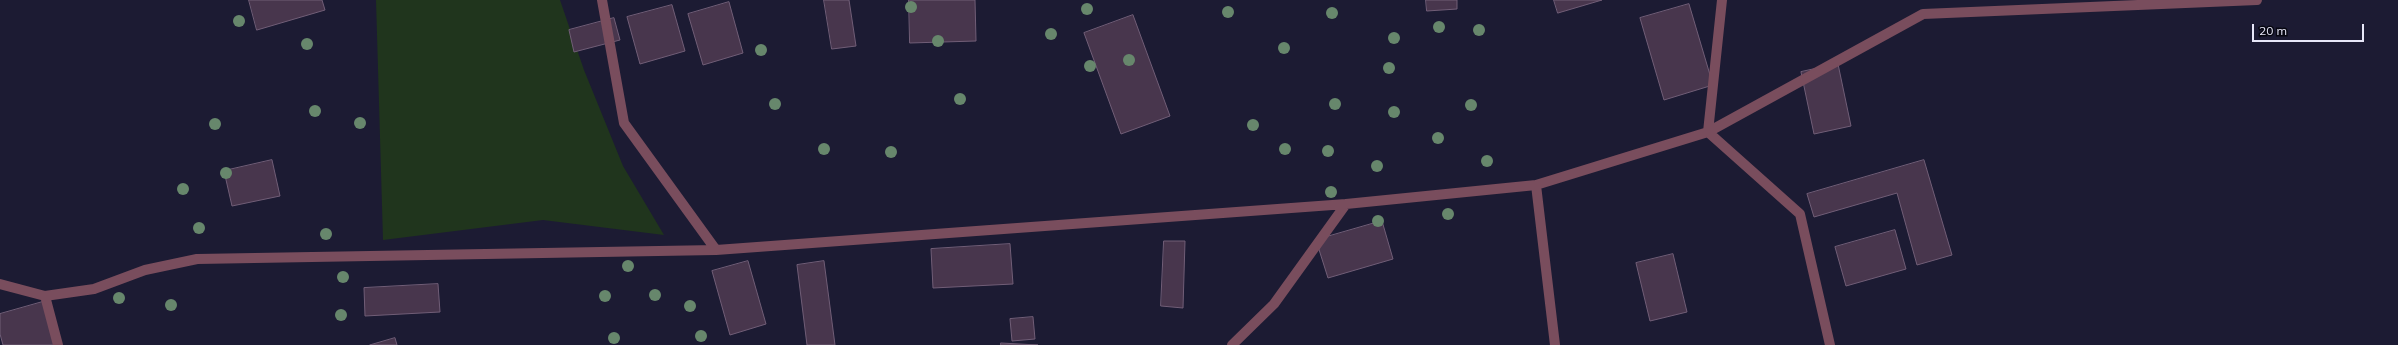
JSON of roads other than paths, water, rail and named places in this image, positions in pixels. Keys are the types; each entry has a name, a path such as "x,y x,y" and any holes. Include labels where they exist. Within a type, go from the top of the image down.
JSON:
{"street":[{"path":"602,0 624,123 716,250"},
{"path":"1708,132 1722,0"},
{"path":"0,284 45,296 94,290 145,270 197,259 716,250 1346,204 1536,185 1708,132 1923,14 2257,0"},
{"path":"1708,132 1800,214 1830,345"},
{"path":"1536,185 1555,345"},
{"path":"1232,345 1274,304 1346,204"},
{"path":"45,296 58,345"}]}
